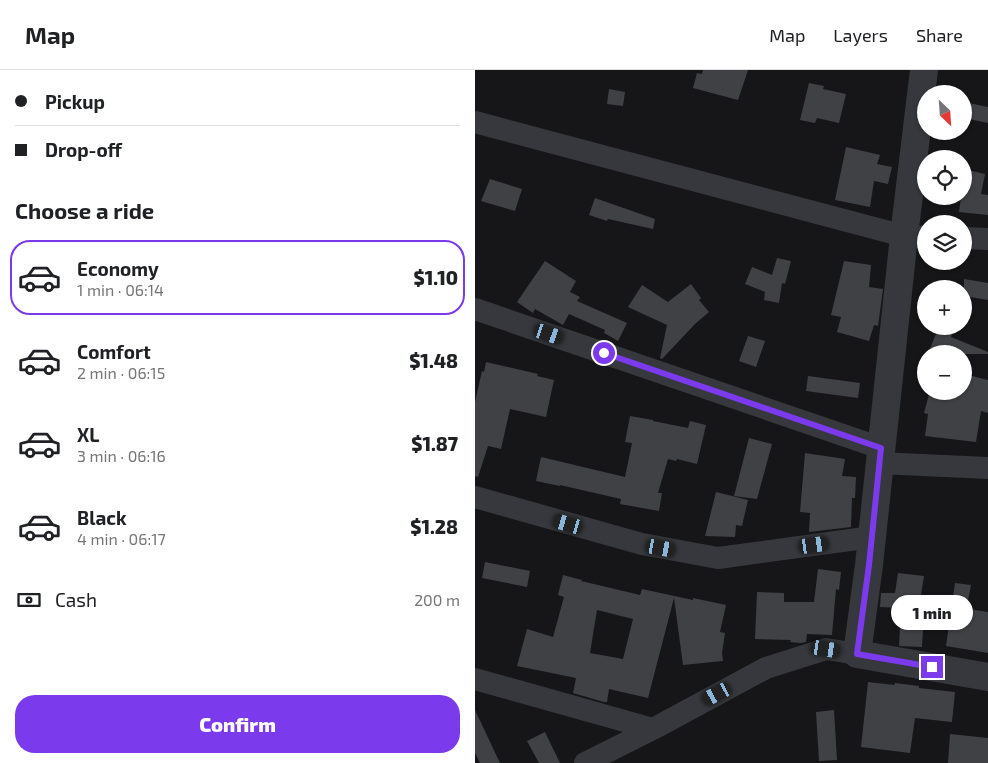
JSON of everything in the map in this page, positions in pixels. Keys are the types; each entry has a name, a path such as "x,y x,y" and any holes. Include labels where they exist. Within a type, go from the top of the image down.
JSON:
{"street":[{"path":"857,654 880,456 915,237 924,70"},
{"path":"475,122 915,237"},
{"path":"972,238 988,239"},
{"path":"475,309 880,456 988,468"},
{"path":"475,497 642,544 718,558 872,537"},
{"path":"585,763 766,668 826,649 988,677"},
{"path":"475,679 653,729"}],"building":[{"path":"703,70 748,70 738,100 693,88 697,73 702,74"},
{"path":"809,83 824,86 823,89 846,94 839,123 817,118 815,123 800,120"},
{"path":"609,89 625,92 623,106 607,104"},
{"path":"973,104 988,107 988,123 973,120"},
{"path":"846,147 880,155 877,164 892,167 888,184 874,181 870,207 835,200"},
{"path":"972,171 985,174 981,194 988,195 988,215 959,212 960,205 972,205"},
{"path":"490,179 522,189 515,211 481,201"},
{"path":"595,198 655,219 653,229 608,219 607,221 589,215"},
{"path":"777,258 791,261 785,284 782,283 779,303 764,300 765,292 745,284 752,267 772,275"},
{"path":"545,261 576,281 570,292 580,297 577,301 627,323 618,341 604,333 605,330 569,314 563,325 535,309 533,313 517,302"},
{"path":"844,261 871,265 869,287 883,289 878,326 874,325 869,341 837,332 841,317 831,315"},
{"path":"972,280 988,283 988,300 972,297"},
{"path":"691,284 701,298 699,300 709,312 662,359 660,358 667,325 628,307 642,285 668,302"},
{"path":"935,335 952,335 951,337 971,345 932,345"},
{"path":"748,336 765,341 756,367 739,361"},
{"path":"972,346 988,352 988,354 972,354"},
{"path":"486,362 538,374 537,376 554,380 546,417 510,409 501,449 488,446 478,477 475,476 475,402"},
{"path":"808,376 860,383 858,398 806,391"},
{"path":"972,376 988,380 988,413 981,411 976,442 925,436 928,414 924,413 928,400 972,400"},
{"path":"630,416 688,428 690,421 706,425 697,464 677,459 676,461 668,459 658,493 662,493 659,511 620,504 621,499 536,481 541,457 625,477 632,443 625,442"},
{"path":"749,438 772,444 757,499 734,496"},
{"path":"805,453 845,459 842,476 856,477 855,498 852,498 851,527 809,532 810,513 800,512"},
{"path":"716,492 748,500 742,526 736,525 735,537 705,536"},
{"path":"485,562 530,571 527,587 482,578"},
{"path":"818,569 841,572 839,590 836,589 832,635 807,634 806,642 801,643 790,642 791,640 755,639 757,592 784,593 784,602 814,602"},
{"path":"898,573 924,576 921,595 925,595 922,647 899,646 901,608 880,607 881,593 895,593"},
{"path":"563,575 640,595 642,589 726,605 720,632 725,633 722,653 723,661 683,665 674,598 648,698 609,689 607,702 604,702 573,693 576,678 517,666 527,629 553,637 564,597 558,595","holes":["597,610 633,619 623,659 590,653"]},
{"path":"955,583 971,585 968,601 970,602 969,609 988,612 988,653 946,646"},
{"path":"868,682 894,685 895,683 955,692 952,722 915,718 910,753 861,747"},
{"path":"475,710 500,763 480,763 475,753"},
{"path":"834,710 837,760 819,761 816,712"},
{"path":"545,732 560,763 539,763 527,741"},
{"path":"950,734 988,738 988,763 948,763"}],"route":[{"path":"604,353 881,448 869,565 857,654 932,667"}]}
